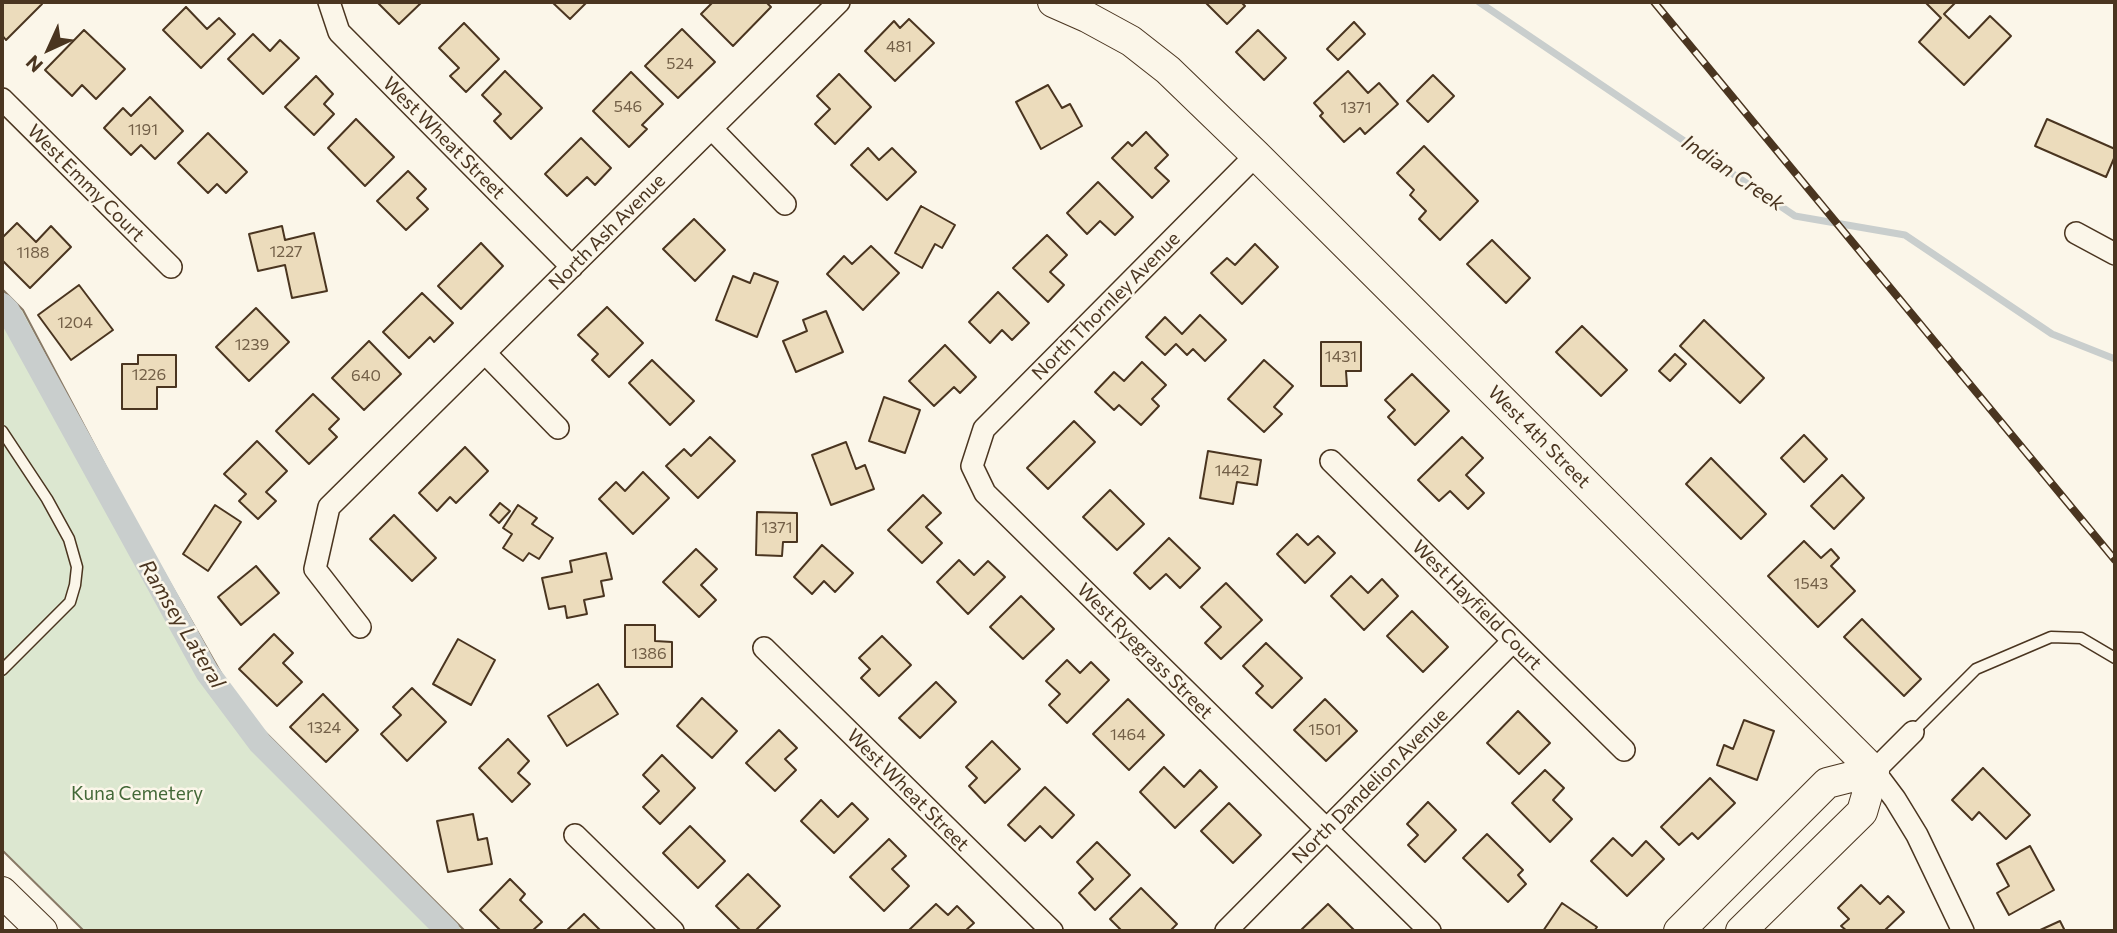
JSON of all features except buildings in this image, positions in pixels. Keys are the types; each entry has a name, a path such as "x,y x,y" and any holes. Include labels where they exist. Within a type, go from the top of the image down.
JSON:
{"main road":[{"name":"West 4th Street","path":"1053,2 1131,41 1168,70 1874,771"},
{"path":"1679,931 1827,783 1874,771"},
{"path":"1741,931 1861,812 1874,771"},
{"path":"2,892 42,931"}],"street":[{"name":"West Wheat Street","path":"330,2 339,32 572,267"},
{"name":"North Ash Avenue","path":"360,627 315,569 329,507 839,2"},
{"name":"West Emmy Court","path":"2,99 171,267"},
{"path":"712,129 785,204"},
{"name":"North Thornley Avenue","path":"972,466 984,429 1256,155"},
{"path":"2076,233 2115,254"},
{"path":"485,353 558,428"},
{"name":"West Hayfield Court","path":"1331,461 1624,750"},
{"name":"West Ryegrass Street","path":"972,466 985,493 1430,931"},
{"name":"North Dandelion Avenue","path":"1226,931 1513,640"},
{"name":"West Wheat Street","path":"764,649 1052,931"},
{"path":"1874,771 1913,732"},
{"name":"West 4th Street","path":"1874,771 1917,835 1963,931"},
{"path":"575,835 673,931"}],"lane":[{"path":"2,431 47,499 69,539 77,567 70,602 2,670"},
{"path":"1913,732 1976,669 2051,637 2081,638 2115,658"}],"green space":[{"name":"Kuna Cemetery","path":"2,289 23,310 133,518 241,708 465,931 84,931 2,850"}],"waterway":[{"name":"Indian Creek","path":"1479,2 1795,216 1905,235 2052,334 2115,359"},
{"name":"Ramsey Lateral","path":"2,305 8,311 207,672 260,743 448,931"}],"railway":[{"path":"1654,2 2115,560"}]}
